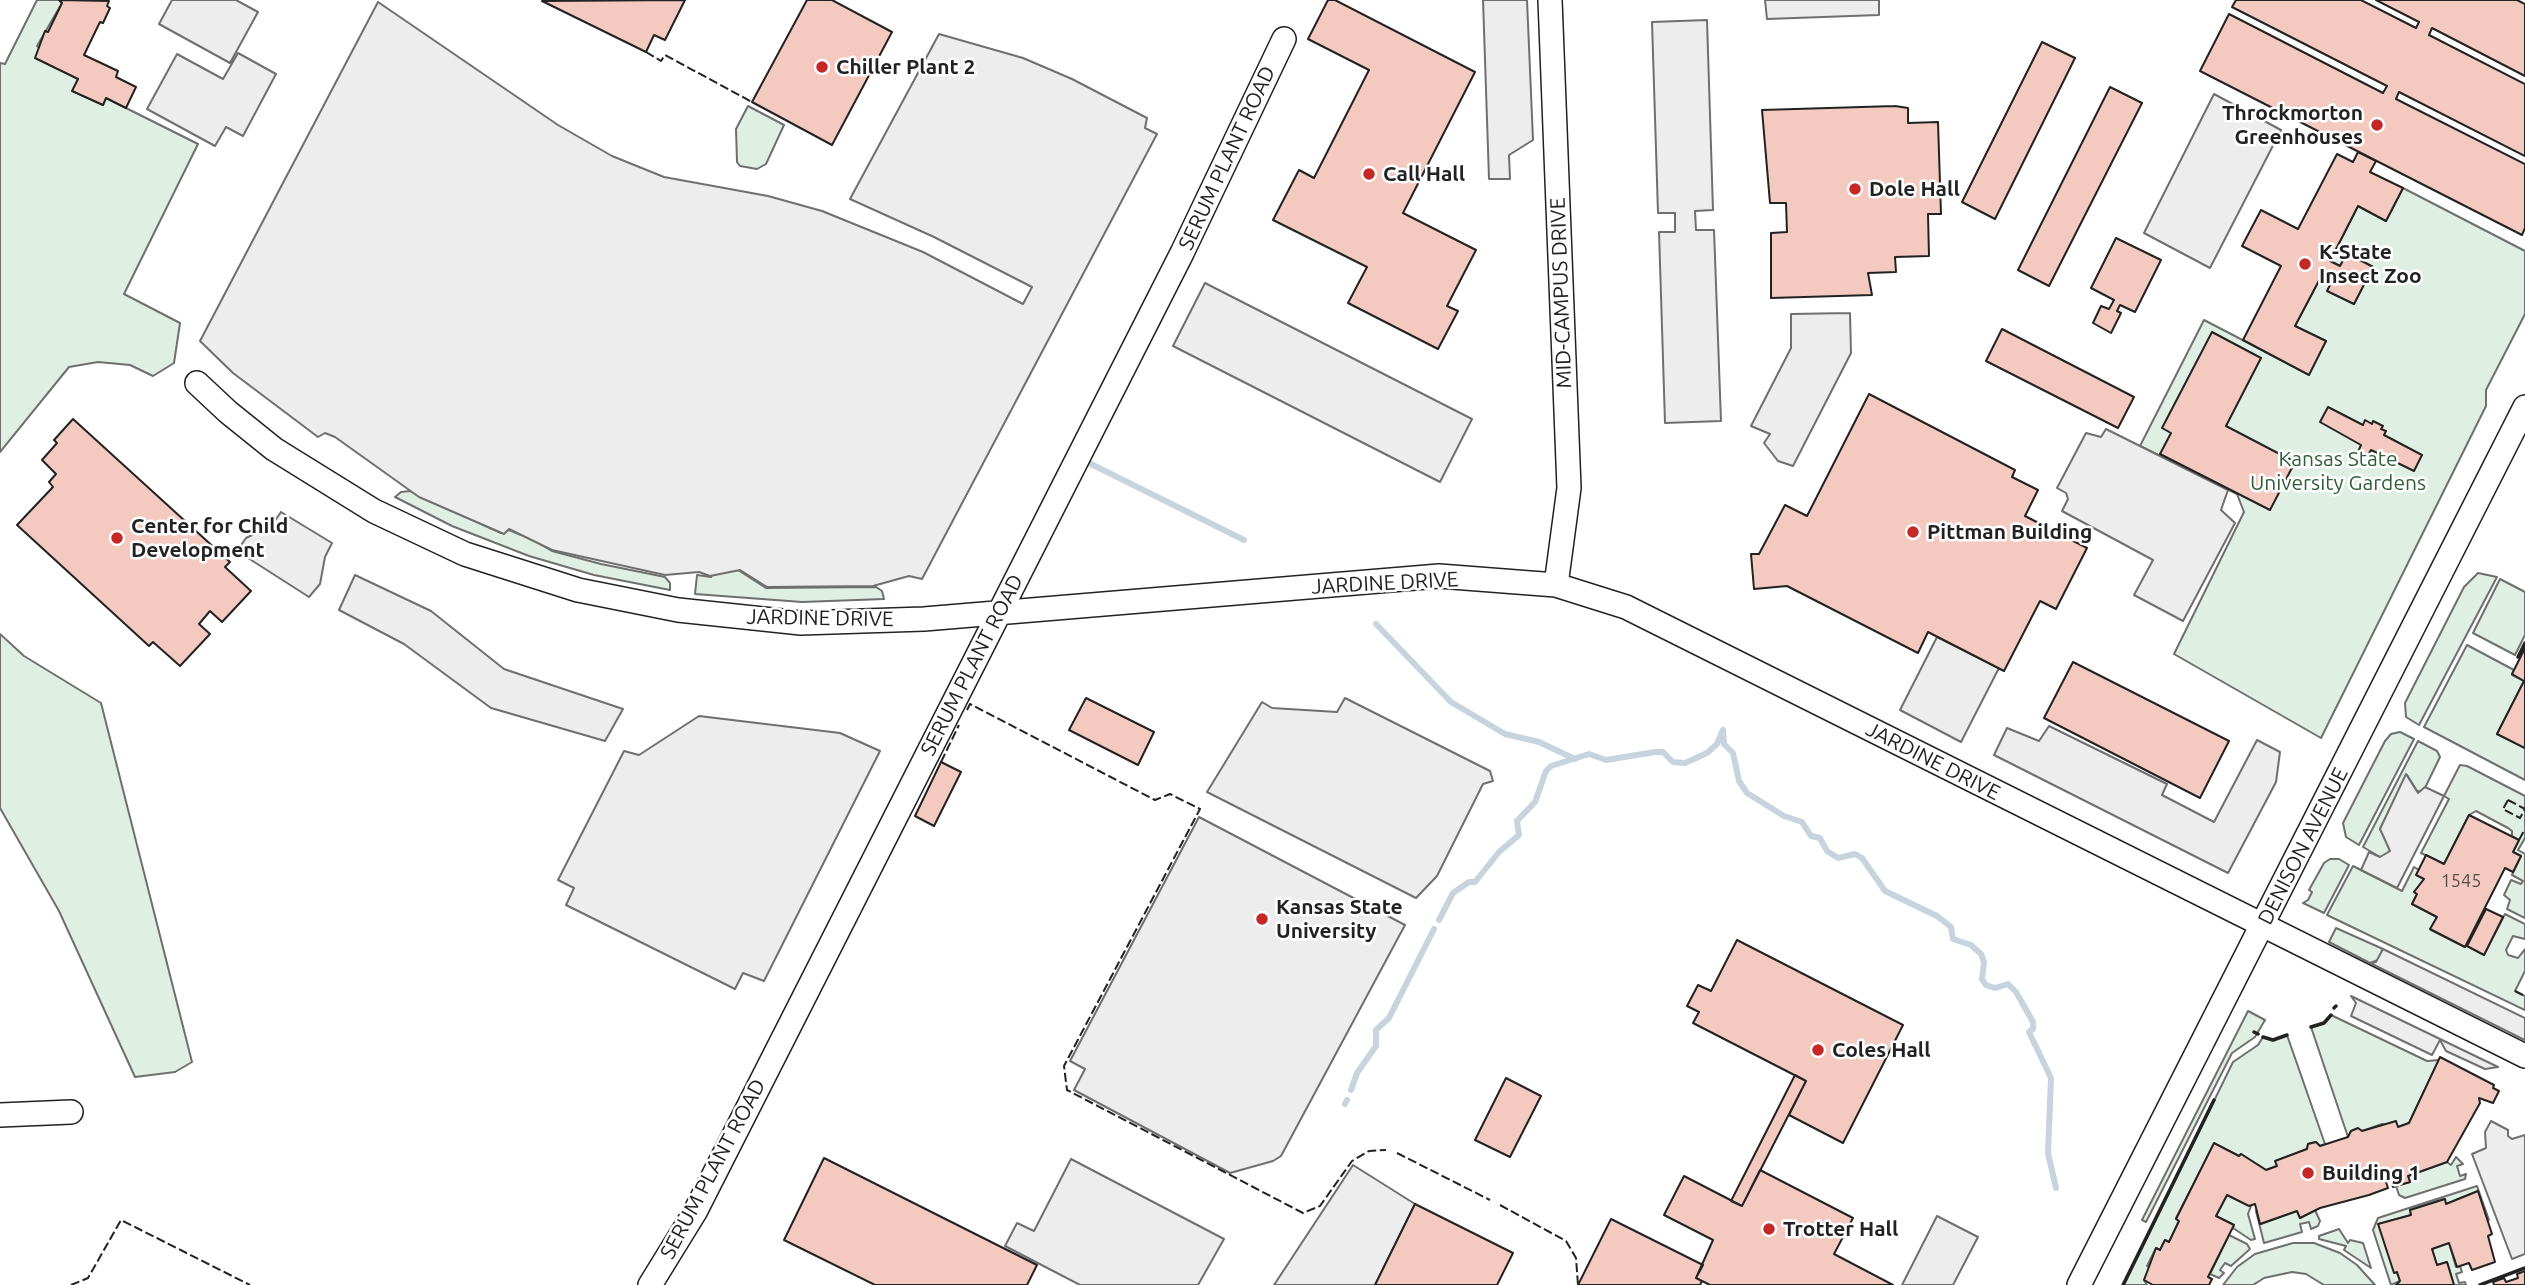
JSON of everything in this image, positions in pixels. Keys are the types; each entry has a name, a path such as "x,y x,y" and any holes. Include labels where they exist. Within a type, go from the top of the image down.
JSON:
{"street":[{"name":"MID-CAMPUS DRIVE","path":"1550,0 1569,488 1556,585"},
{"name":"SERUM PLANT ROAD","path":"650,1285 695,1212 1182,253 1284,39"},
{"name":"JARDINE DRIVE","path":"197,383 274,449 374,511 465,554 578,590 678,610 801,622 997,613 1439,576 1556,585 1626,607 2261,927 2525,1056"},
{"name":"DENISON AVENUE","path":"2079,1285 2522,422"},
{"path":"0,1115 71,1112"}],"green space":[{"path":"37,0 59,0 62,3 37,46 78,79 73,91 103,105 106,98 198,144 124,294 180,323 174,363 153,376 130,365 98,362 69,367 0,452 0,63 5,64"},
{"path":"748,106 784,125 766,164 757,169 740,166 737,162 736,129"},
{"name":"Kansas State University Gardens","path":"2403,188 2525,251 2525,314 2486,390 2486,406 2321,738 2174,654 2244,512 2237,494 2140,446 2204,320 2308,374 2326,341 2295,326 2324,271 2334,277 2328,291 2354,304 2373,267 2347,253 2340,266 2330,261 2358,206 2386,221"},
{"path":"700,196 540,544 552,551 601,564 665,577 670,583 670,590 594,575 529,556 452,526 395,497 401,492 410,491 501,533 509,530 521,535"},
{"path":"866,285 738,570 766,588 876,587 882,591 884,599 802,602 695,594 697,575 711,577"},
{"path":"2478,573 2497,577 2419,725 2406,717 2405,703 2464,587"},
{"path":"2500,579 2525,592 2525,635 2515,655 2473,633"},
{"path":"0,634 24,656 101,703 192,1062 175,1072 135,1077 59,911 0,808"},
{"path":"2467,645 2514,670 2512,675 2524,681 2497,734 2525,748 2525,780 2424,727"},
{"path":"2400,732 2414,739 2359,845 2346,837 2343,823 2385,741 2391,734"},
{"path":"2418,741 2437,751 2440,757 2423,792 2417,791 2407,775 2380,829 2391,848 2388,855 2380,857 2363,847"},
{"path":"2460,765 2467,766 2525,796 2525,838 2518,850 2525,854 2525,918 2507,909 2510,900 2504,895 2511,880 2521,884 2523,881 2512,875 2521,856 2513,852 2519,840 2512,836 2512,831 2508,828 2476,811 2469,815 2444,864 2421,853 2449,799 2444,796"},
{"path":"2330,859 2339,859 2349,865 2324,913 2303,903 2308,900 2312,892 2309,890 2324,863"},
{"path":"2353,866 2402,891 2414,867 2419,870 2424,879 2414,892 2417,894 2412,904 2437,917 2431,930 2465,947 2476,926 2468,946 2484,955 2505,914 2525,924 2525,939 2513,936 2506,950 2508,955 2518,958 2525,949 2525,971 2515,991 2525,996 2525,1010 2327,915"},
{"path":"2336,928 2383,949 2378,960 2370,963 2329,942"},
{"path":"2248,1011 2265,1020 2255,1037 2232,1053 2146,1222 2142,1220"},
{"path":"2331,1015 2427,1061 2439,1060 2409,1123 2398,1127 2382,1124 2362,1131 2358,1129 2351,1131 2348,1137 2311,1027 2324,1023"},
{"path":"2287,1035 2325,1144 2308,1144 2307,1149 2276,1161 2277,1166 2266,1170 2241,1154 2239,1156 2214,1144 2176,1218 2179,1221 2169,1242 2165,1240 2160,1250 2156,1248 2147,1266 2150,1267 2144,1280 2147,1285 2124,1285 2233,1062 2258,1045 2263,1037 2273,1040"},
{"path":"2456,1157 2463,1164 2457,1166 2460,1176 2466,1174 2465,1179 2405,1198 2399,1195 2396,1186 2410,1182 2408,1176 2447,1162 2451,1165"},
{"path":"2477,1186 2489,1220 2478,1191 2446,1204 2444,1199 2410,1210 2411,1215 2379,1224 2400,1281 2391,1285 2373,1230 2378,1218"},
{"path":"2227,1195 2251,1206 2248,1214 2255,1239 2251,1240 2233,1228 2234,1225 2216,1216"},
{"path":"2315,1210 2320,1221 2318,1226 2311,1229 2309,1222 2300,1224 2302,1232 2264,1243 2256,1211 2261,1224 2297,1211 2300,1218"},
{"path":"2339,1229 2348,1243 2350,1240 2363,1243 2371,1268 2344,1250 2346,1246 2319,1239 2319,1236"},
{"path":"2229,1235 2247,1244 2250,1249 2231,1266 2225,1263 2220,1270 2224,1273 2219,1278 2210,1274"},
{"path":"2293,1243 2314,1243 2340,1253 2357,1265 2375,1285 2324,1285 2306,1274 2292,1272 2264,1278 2253,1285 2223,1285 2237,1267 2255,1254"},
{"path":"2449,1243 2456,1267 2460,1266 2462,1272 2456,1274 2459,1283 2465,1282 2466,1285 2454,1285 2447,1262 2437,1265 2432,1249"}],"shaded area":[{"path":"172,0 236,0 258,12 230,63 159,24"},
{"path":"1483,0 1527,0 1533,140 1509,155 1510,179 1489,179"},
{"path":"1765,0 1879,0 1879,15 1767,19"},
{"path":"378,2 558,125 612,156 664,177 768,196 822,211 923,252 1023,304 1032,287 934,237 850,199 939,34 1023,58 1072,79 1147,118 1145,128 1157,134 922,579 909,576 873,586 767,587 740,570 710,576 699,572 665,575 552,550 509,529 504,534 419,497 335,437 325,433 318,437 233,373 200,341"},
{"path":"1707,20 1713,210 1695,211 1696,230 1714,230 1721,421 1665,423 1659,232 1675,232 1675,213 1658,213 1652,22"},
{"path":"238,53 276,74 243,136 226,127 215,146 147,109 177,54 223,79"},
{"path":"2214,94 2281,130 2210,268 2144,233"},
{"path":"1205,283 1472,419 1440,482 1173,346"},
{"path":"1850,313 1851,353 1793,466 1778,461 1764,443 1770,434 1751,426 1791,348 1791,314"},
{"path":"2106,429 2228,490 2221,510 2235,523 2183,621 2134,595 2153,560 2062,511 2068,499 2066,493 2057,488 2086,433 2101,437"},
{"path":"281,512 332,543 325,557 320,584 309,597 237,551 246,538 272,525"},
{"path":"355,575 431,611 504,669 623,709 605,741 491,708 404,644 339,610"},
{"path":"1937,637 1999,668 1961,742 1900,710"},
{"path":"1345,698 1490,771 1493,781 1483,784 1437,876 1416,898 1207,792 1262,702 1272,708 1337,712"},
{"path":"699,716 840,733 880,751 764,981 743,973 735,989 566,905 574,888 558,880 624,751 639,755"},
{"path":"2049,726 2167,784 2162,795 2214,822 2257,740 2280,752 2276,782 2228,873 1994,755 2007,728 2039,741"},
{"path":"2406,774 2418,793 2425,787 2444,796 2397,888 2361,870 2369,852 2380,857 2390,851 2380,829"},
{"path":"1199,817 1405,925 1281,1156 1273,1161 1230,1173 1074,1090 1085,1069 1070,1061"},
{"path":"2383,949 2525,1018 2525,1040 2370,963 2376,962"},
{"path":"2351,996 2498,1067 2485,1069 2446,1051 2440,1040 2432,1055 2351,1016 2356,1003"},
{"path":"2491,1121 2508,1130 2508,1136 2512,1139 2525,1135 2525,1254 2512,1259 2472,1154 2486,1148 2485,1132"},
{"path":"1071,1159 1224,1239 1198,1285 1080,1285 1005,1246 1017,1223 1034,1231"},
{"path":"1353,1165 1415,1204 1375,1285 1274,1285"},
{"path":"1937,1216 1978,1237 1953,1285 1902,1285"}],"building":[{"path":"59,0 109,1 107,6 110,8 84,55 118,71 116,77 136,87 126,108 106,98 103,105 72,91 78,79 35,58 45,31 48,32 62,3"},
{"path":"685,0 665,40 654,35 646,52 542,1"},
{"name":"Chiller Plant 2","path":"807,0 832,0 892,32 832,145 752,102"},
{"name":"Call Hall","path":"1328,0 1335,0 1475,72 1403,213 1476,250 1447,306 1458,311 1438,349 1348,303 1367,267 1273,220 1299,170 1314,178 1369,70 1308,39"},
{"name":"Throckmorton Greenhouses","path":"2236,0 2361,0 2416,28 2419,22 2376,0 2517,0 2525,4 2525,76 2432,28 2429,35 2525,84 2525,156 2399,92 2396,99 2525,164 2525,228 2522,235 2200,71 2229,14 2383,93 2387,86 2232,7"},
{"path":"2042,42 2075,58 1995,219 1962,202"},
{"path":"2110,87 2142,103 2049,286 2018,270"},
{"name":"Dole Hall","path":"1895,106 1908,108 1908,123 1938,122 1941,214 1928,214 1929,256 1895,257 1896,272 1868,273 1872,295 1771,298 1771,233 1787,232 1786,203 1770,203 1762,110"},
{"name":"K-State Insect Zoo","path":"2358,152 2376,161 2370,172 2403,188 2386,221 2358,206 2330,261 2340,266 2347,253 2373,267 2354,304 2327,291 2334,277 2324,271 2295,326 2326,341 2309,375 2243,340 2281,266 2242,246 2261,210 2298,229 2337,154 2353,162"},
{"path":"2116,238 2161,260 2135,312 2120,305 2117,311 2121,313 2111,333 2093,323 2101,306 2109,309 2114,300 2091,288"},
{"path":"2002,329 2134,397 2118,428 1986,361"},
{"path":"2212,332 2261,358 2226,426 2295,462 2270,510 2160,454 2171,433 2162,428"},
{"name":"Pittman Building","path":"1869,394 2015,470 2012,477 2038,490 2025,516 2087,548 2056,609 2040,601 2004,671 1928,632 1918,653 1787,586 1754,589 1751,554 1759,554 1785,505 1807,516"},
{"path":"2328,407 2363,425 2365,420 2383,426 2381,429 2386,431 2384,435 2422,455 2414,471 2371,450 2367,457 2358,452 2361,445 2320,422"},
{"name":"Center for Child Development","path":"73,419 230,562 225,567 251,591 222,622 210,611 199,624 210,634 180,666 153,642 149,646 17,525 53,487 49,482 56,474 42,460 57,443 54,440"},
{"path":"2525,648 2525,748 2497,734 2524,681 2512,674"},
{"path":"2073,662 2229,741 2200,798 2044,718"},
{"path":"1086,698 1154,732 1138,765 1069,730"},
{"path":"941,762 961,772 934,826 915,816"},
{"path":"2469,815 2519,840 2513,852 2521,856 2513,872 2505,868 2465,947 2430,929 2437,917 2412,904 2417,894 2414,892 2424,879 2416,875 2426,855 2444,864"},
{"path":"2486,909 2503,917 2484,955 2467,946"},
{"name":"Coles Hall","path":"1737,940 1903,1025 1843,1143 1789,1115 1806,1081 1693,1023 1699,1012 1687,1006 1698,985 1711,991"},
{"name":"Building 1","path":"2440,1057 2494,1085 2493,1088 2499,1091 2493,1103 2479,1098 2480,1103 2447,1162 2408,1176 2410,1182 2393,1187 2391,1180 2386,1182 2388,1188 2369,1195 2320,1208 2300,1218 2297,1211 2260,1224 2255,1204 2249,1206 2227,1195 2216,1216 2234,1225 2208,1277 2212,1279 2209,1285 2153,1285 2144,1280 2156,1248 2160,1250 2165,1240 2169,1242 2179,1221 2176,1219 2214,1143 2239,1156 2241,1154 2266,1170 2277,1166 2275,1161 2307,1149 2308,1144 2316,1142 2320,1146 2348,1137 2351,1131 2358,1128 2362,1131 2396,1121 2398,1127 2409,1123"},
{"path":"1795,1075 1806,1081 1742,1206 1731,1201"},
{"path":"1506,1078 1541,1096 1510,1157 1475,1140"},
{"path":"824,1158 1037,1265 1027,1285 875,1285 784,1240"},
{"name":"Trotter Hall","path":"1760,1170 1853,1218 1834,1254 1893,1285 1710,1285 1696,1278 1713,1240 1664,1215 1684,1176 1742,1206"},
{"path":"2478,1191 2492,1234 2488,1236 2495,1262 2472,1270 2469,1263 2457,1267 2449,1243 2432,1249 2437,1265 2447,1262 2454,1285 2396,1285 2400,1281 2397,1272 2394,1273 2378,1224 2411,1215 2410,1210 2445,1199 2446,1204"},
{"path":"1415,1204 1513,1253 1497,1285 1375,1285"},
{"path":"1611,1219 1703,1265 1696,1278 1702,1281 1700,1285 1578,1285"},
{"path":"2525,1271 2525,1285 2494,1285 2493,1282 2504,1278 2506,1282 2518,1278 2517,1274"}],"waterway":[{"path":"1091,464 1244,540"},
{"path":"1376,624 1451,702 1505,734 1539,742 1575,759"},
{"path":"1723,730 1724,744 1733,753 1739,781 1747,793 1784,816 1802,822 1811,836 1820,838 1827,851 1838,858 1855,854 1862,858 1885,891 1937,916 1951,927 1953,939 1971,945 1981,954 1984,962 1982,979 1986,985 1995,988 2008,984 2016,992 2033,1022 2033,1029 2029,1032 2051,1078 2048,1153 2056,1188"},
{"path":"1439,920 1453,893 1469,882 1475,882 1499,852 1519,835 1517,821 1535,802 1546,771 1551,766 1589,754 1606,760 1655,752 1663,752 1673,762 1685,763 1707,753 1717,744 1722,732"},
{"path":"1351,1090 1357,1073 1376,1046 1376,1030 1389,1018 1434,929"},
{"path":"1345,1104 1347,1100"}],"fence":[{"path":"646,52 661,61 665,55 752,102"},
{"path":"967,710 970,704 1155,800 1170,794 1200,809 1064,1066 1067,1090 1303,1213 1320,1206 1352,1161 1369,1151 1386,1150"},
{"path":"941,762 959,725"},
{"path":"2508,800 2525,809 2520,818 2503,809 2508,800"},
{"path":"2519,840 2525,829"},
{"path":"2515,991 2525,996"},
{"path":"1397,1153 1490,1200"},
{"path":"1500,1205 1566,1241 1576,1258 1578,1285"},
{"path":"71,1285 88,1278 121,1220 250,1285"}],"wall":[{"path":"2518,657 2525,643"},
{"path":"2311,1027 2324,1023 2331,1015"},
{"path":"2254,1032 2258,1034"},
{"path":"2263,1037 2273,1040 2287,1035"},
{"path":"2123,1285 2214,1100"},
{"path":"2480,1285 2525,1268"}],"place":[{"name":"Chiller Plant 2","path":"822,67"},
{"name":"Throckmorton Greenhouses","path":"2377,125"},
{"name":"Call Hall","path":"1369,174"},
{"name":"Dole Hall","path":"1855,189"},
{"name":"K-State Insect Zoo","path":"2305,264"},
{"name":"Pittman Building","path":"1913,532"},
{"name":"Center for Child Development","path":"117,538"},
{"name":"Kansas State University","path":"1262,919"},
{"name":"Coles Hall","path":"1818,1050"},
{"name":"Building 1","path":"2308,1173"},
{"name":"Trotter Hall","path":"1769,1229"}]}
